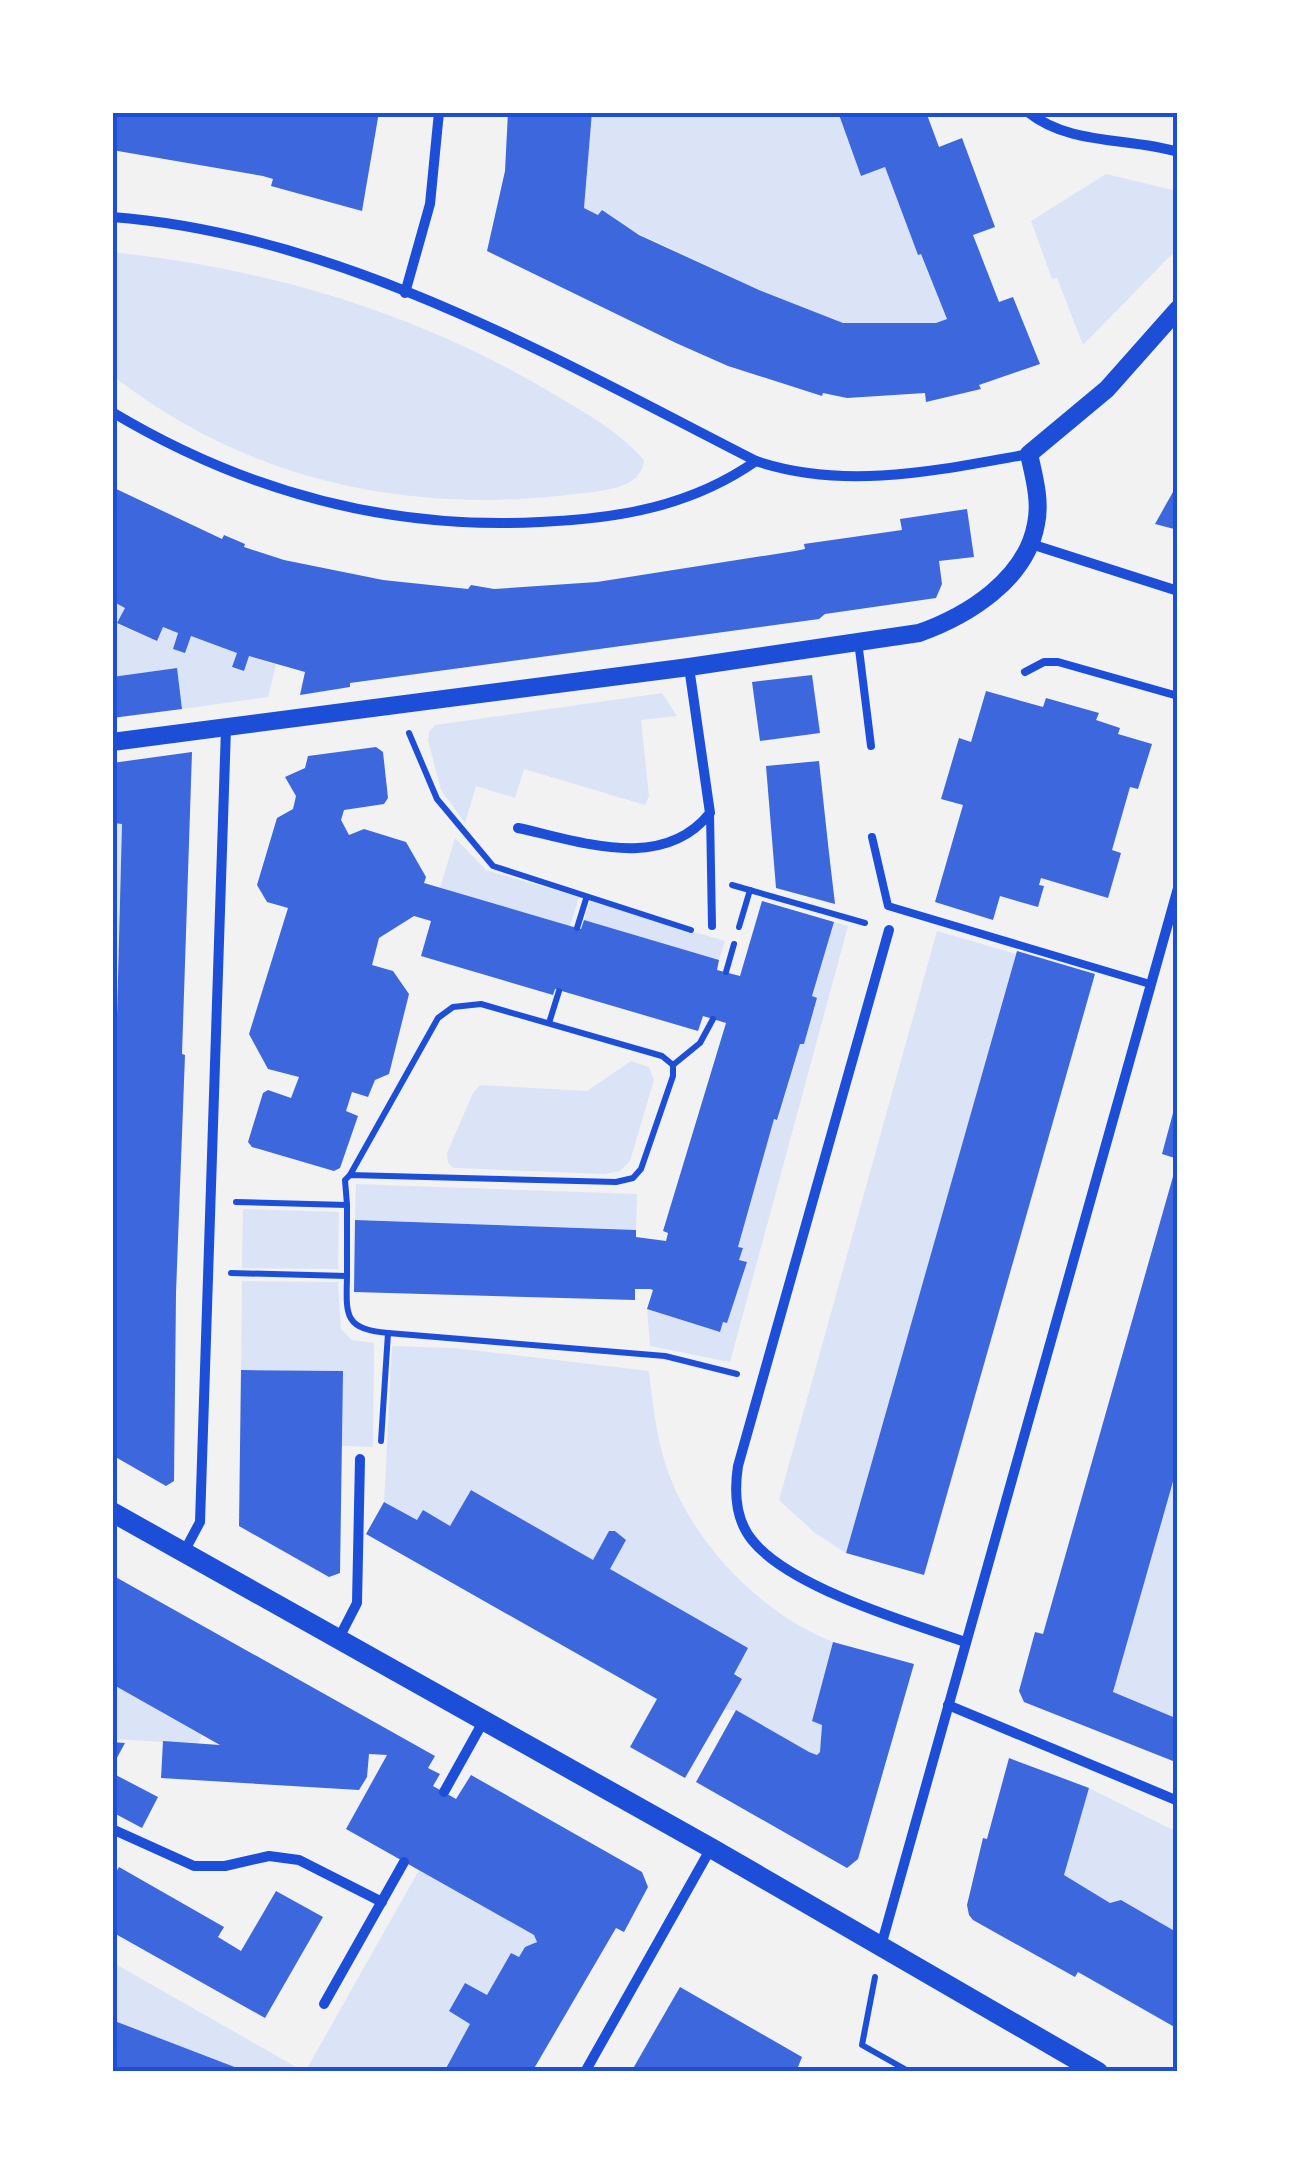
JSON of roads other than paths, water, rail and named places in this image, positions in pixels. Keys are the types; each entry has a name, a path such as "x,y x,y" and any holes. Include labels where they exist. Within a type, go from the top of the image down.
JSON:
{"main road":[{"path":"112,1512 712,1848 1098,2072"}],"street":[{"path":"406,293 430,204 438,112"},
{"path":"1028,112 1068,133 1178,152"},
{"path":"112,218 216,232 280,248 406,293 598,380 756,461 786,471 830,476 926,472 1030,454 1107,390 1178,309"},
{"path":"112,412 188,454 253,482 358,511 444,523 562,522 643,510 700,494 756,461"},
{"path":"112,742 689,668 919,633 947,623 996,590 1031,544 1038,511 1030,454"},
{"path":"1031,544 1178,591"},
{"path":"518,828 632,850 684,837 695,830 710,813 689,668"},
{"path":"184,1552 200,1522 226,728"},
{"path":"881,1946 1178,888"},
{"path":"889,930 736,1476 737,1504 750,1538 778,1563 850,1601 966,1642"},
{"path":"339,1638 357,1603 360,1460"},
{"path":"948,1705 1178,1802"},
{"path":"444,1792 483,1722"},
{"path":"112,1829 194,1866 224,1866 269,1856 299,1860 382,1902"},
{"path":"585,2072 712,1848"},
{"path":"324,2004 404,1862"}],"lane":[{"path":"858,641 871,746"},
{"path":"1024,672 1044,662 1058,662 1178,696"},
{"path":"710,813 712,926"},
{"path":"872,837 888,906 1150,984"}]}
